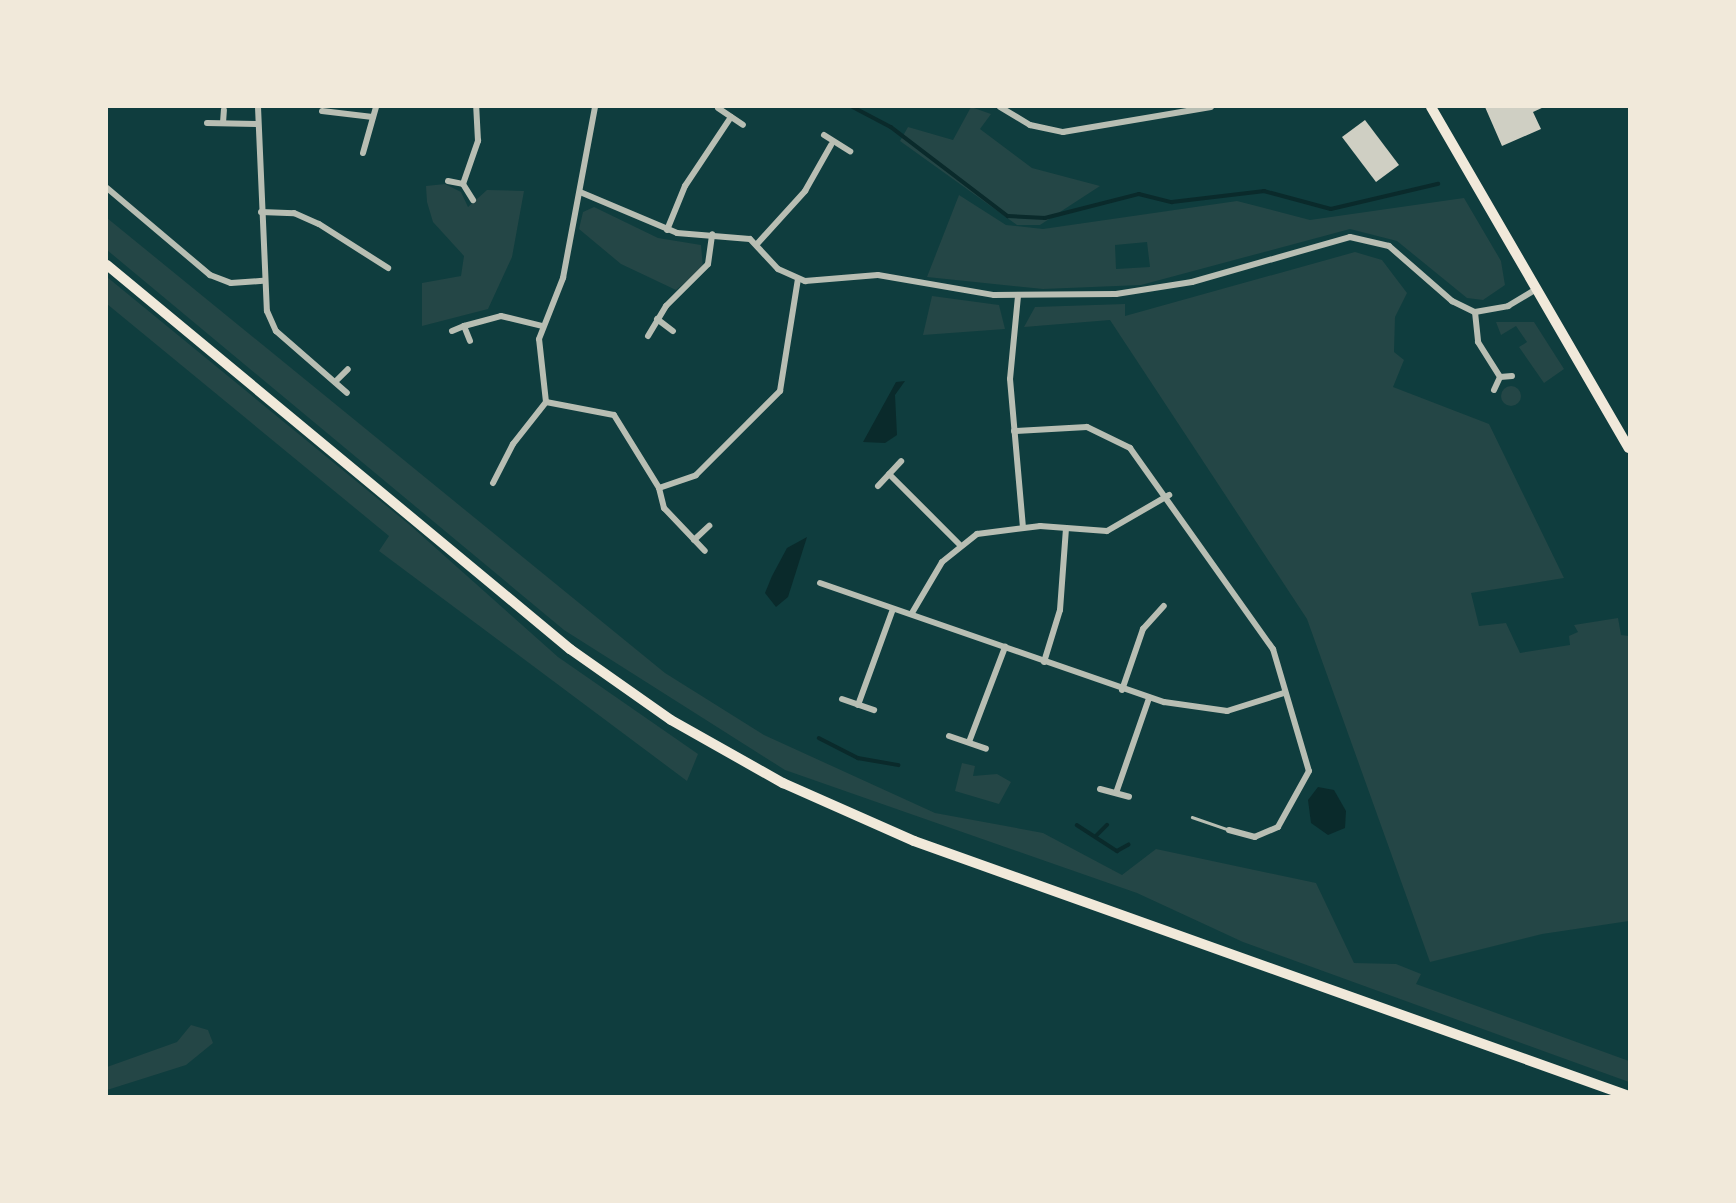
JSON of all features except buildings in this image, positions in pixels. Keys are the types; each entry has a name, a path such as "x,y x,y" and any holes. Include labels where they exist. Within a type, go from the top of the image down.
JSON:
{"main road":[{"path":"1431,107 1533,291 1629,448"},
{"path":"107,265 570,649 671,720 783,783 914,841 1629,1096"}],"street":[{"path":"258,107 264,281 276,331 347,393"},
{"path":"363,153 376,107"},
{"path":"463,184 478,141 475,107"},
{"path":"493,483 513,444 546,402 542,326 563,278 595,107"},
{"path":"1000,107 1030,125 1063,132 1211,107"},
{"path":"718,108 743,125"},
{"path":"223,123 224,110"},
{"path":"322,111 373,117"},
{"path":"667,230 685,186 731,117"},
{"path":"206,123 257,124"},
{"path":"824,135 831,145 850,151"},
{"path":"757,244 805,191 831,145"},
{"path":"448,181 463,184 473,200"},
{"path":"107,188 210,275 231,283 264,281"},
{"path":"580,192 667,230 740,235 757,244 778,269 798,279 893,276 1018,296 1148,291 1362,237 1395,250 1452,301 1475,312 1508,306 1533,291"},
{"path":"261,212 293,213 319,224 388,268"},
{"path":"648,335 657,319 708,264 712,234"},
{"path":"659,488 696,475 780,391 798,279"},
{"path":"1018,296 1010,369 1023,527"},
{"path":"1475,312 1478,342 1500,377"},
{"path":"452,331 501,316 542,326"},
{"path":"657,319 673,331"},
{"path":"464,326 470,341"},
{"path":"335,382 348,369"},
{"path":"1500,377 1513,376"},
{"path":"1493,390 1500,377"},
{"path":"546,402 614,415 659,488 664,508 705,551"},
{"path":"1014,431 1067,424 1103,432 1130,448 1169,495 1273,649 1285,677 1284,693 1308,760 1306,781 1292,813 1270,832 1255,836 1229,830"},
{"path":"878,486 901,461"},
{"path":"889,474 959,544"},
{"path":"912,613 959,544 1023,527 1066,528 1092,532 1124,526 1169,495"},
{"path":"694,540 709,526"},
{"path":"1044,662 1060,610 1066,528"},
{"path":"820,583 1149,698 1227,711 1284,693"},
{"path":"1122,690 1143,629 1164,606"},
{"path":"858,705 892,609"},
{"path":"969,743 1005,648"},
{"path":"1116,793 1149,698"},
{"path":"842,699 874,710"},
{"path":"949,736 986,749"},
{"path":"1100,789 1129,797"}],"lane":[{"path":"1192,817 1229,830"}],"shaded area":[{"path":"971,107 991,114 980,129 1032,168 1100,186 1040,225 1017,225 900,141 908,127 953,140"},
{"path":"445,184 461,192 468,207 487,190 524,191 512,257 488,309 422,326 422,283 461,276 464,256 433,222 427,202 426,186"},
{"path":"959,195 1006,225 1043,229 1237,201 1310,220 1464,198 1501,261 1505,285 1483,300 1467,298 1397,241 1350,229 1141,285 1043,289 927,277","holes":["1147,242 1150,267 1116,269 1115,245"]},
{"path":"594,207 658,238 701,245 703,268 676,290 621,264 579,229 583,212"},
{"path":"107,218 665,673 764,735 935,813 1043,833 1122,875 1156,849 1316,883 1354,963 1396,964 1421,974 1416,984 1629,1061 1629,1082 1243,942 1137,893 785,770 564,630 107,250"},
{"path":"1355,252 1382,260 1407,293 1395,317 1394,352 1404,360 1393,387 1489,424 1564,578 1471,593 1479,626 1506,623 1520,653 1570,645 1569,636 1578,632 1574,625 1618,618 1621,635 1629,636 1629,921 1542,934 1430,962 1307,619 1110,320 1024,327 1035,307 1125,304 1125,316"},
{"path":"107,277 411,526 558,657 698,754 687,781 379,551 389,536 107,304"},
{"path":"932,296 999,305 1005,329 923,335"},
{"path":"1496,322 1534,322 1564,369 1544,383 1519,347 1527,342 1516,326 1501,335"},
{"path":"905,381 895,395 897,435 885,443 863,442 896,382"},
{"path":"1507,386 1515,386 1521,396 1515,406 1507,406 1501,400 1501,392"},
{"path":"807,537 788,597 776,607 765,593 772,576 787,548"},
{"path":"962,763 975,766 973,776 997,774 1011,782 999,804 955,791"},
{"path":"1318,787 1334,790 1346,811 1345,828 1328,835 1311,823 1308,800"},
{"path":"191,1025 208,1030 213,1043 186,1065 107,1090 107,1067 177,1042"}],"waterway":[{"path":"853,107 891,127 1008,216 1045,218 1139,194 1172,202 1264,191 1331,209 1438,184"},
{"path":"819,738 858,758 898,765"},
{"path":"1077,825 1117,851 1128,845"},
{"path":"1097,835 1107,825"}]}
